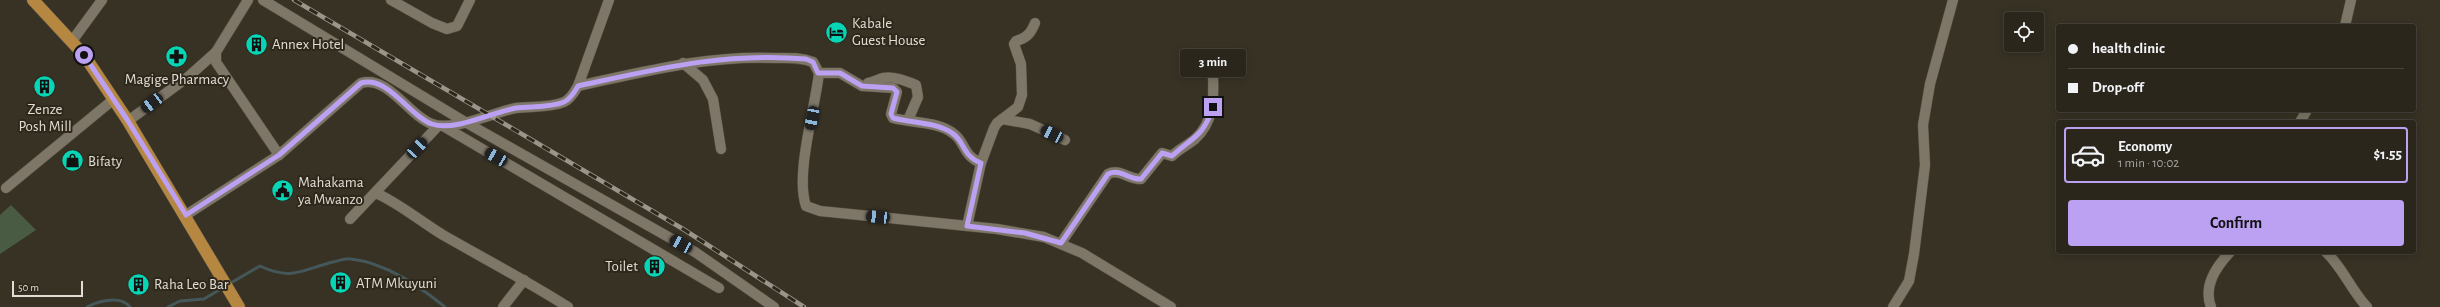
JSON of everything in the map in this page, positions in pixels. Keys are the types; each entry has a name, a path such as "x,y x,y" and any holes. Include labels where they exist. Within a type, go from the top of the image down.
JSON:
{"highway":[{"path":"34,0 72,40 114,99 186,215 239,307"}],"street":[{"path":"72,40 102,0"},
{"path":"128,121 188,77 216,52 248,0"},
{"path":"263,0 465,122 695,252 774,307"},
{"path":"391,0 447,29 456,26 470,0"},
{"path":"350,219 441,126 465,122 515,108 564,102 578,86 609,0"},
{"path":"1893,307 1909,281 1914,254 1925,165 1923,125 1930,84 1953,0"},
{"path":"2345,24 2351,0"},
{"path":"967,226 981,163 994,128 1002,119 1018,107 1022,95 1021,64 1014,44 1016,41 1024,39 1036,23"},
{"path":"216,52 218,66 279,155"},
{"path":"578,86 683,63 744,56 796,58 813,62 818,73 806,157 803,197 806,206 820,211 1025,233 1061,243 1103,264 1171,307"},
{"path":"683,63 703,80 713,99 721,149"},
{"path":"818,73 840,73 858,83 868,86 894,89 897,95 891,114 893,118 908,120 954,133 969,157 981,163"},
{"path":"1061,243 1108,174 1118,172 1136,179 1141,179 1162,153 1172,156 1201,133 1208,123 1213,107 1213,75"},
{"path":"858,83 891,78 916,85 918,97 908,120"},
{"path":"186,215 279,155 361,83 368,81 383,86 430,123 441,126 719,288"},
{"path":"6,188 114,99"},
{"path":"1002,119 1039,127 1065,140"},
{"path":"376,193 394,202 460,244 568,307"},
{"path":"2211,307 2208,294 2212,276 2228,254"},
{"path":"2327,254 2367,307"},
{"path":"503,307 524,280"}],"green space":[{"path":"11,205 36,230 0,254 0,215"}],"waterway":[{"path":"229,284 260,266 280,273 296,273 322,265 351,259 364,261 389,270 424,291 445,307"},
{"path":"168,307 180,301 204,299 224,287"},
{"path":"87,307 109,300 121,301 130,307"}],"railway":[{"path":"294,0 683,229 804,307"}],"place":[{"name":"Kabale Guest House","path":"837,32"},
{"name":"Annex Hotel","path":"256,44"},
{"name":"Magige Pharmacy","path":"177,56"},
{"name":"Zenze Posh Mill","path":"45,86"},
{"name":"Bifaty","path":"72,161"},
{"name":"Mahakama ya Mwanzo","path":"283,191"},
{"name":"Toilet","path":"654,266"},
{"name":"ATM Mkuyuni","path":"341,283"},
{"name":"Raha Leo Bar","path":"138,284"}],"route":[{"path":"84,55 128,121 186,215 279,155 361,83 368,81 376,82 383,86 430,123 443,126 465,122 515,108 564,102 569,99 578,86 683,63 744,56 806,59 813,62 817,67 818,73 840,73 847,75 862,86 893,88 897,92 891,114 893,118 937,127 954,133 969,157 981,163 967,226 1025,233 1044,237 1061,243 1085,204 1108,174 1115,171 1136,179 1141,179 1162,153 1172,156 1180,148 1201,133 1208,123 1213,107"}]}
